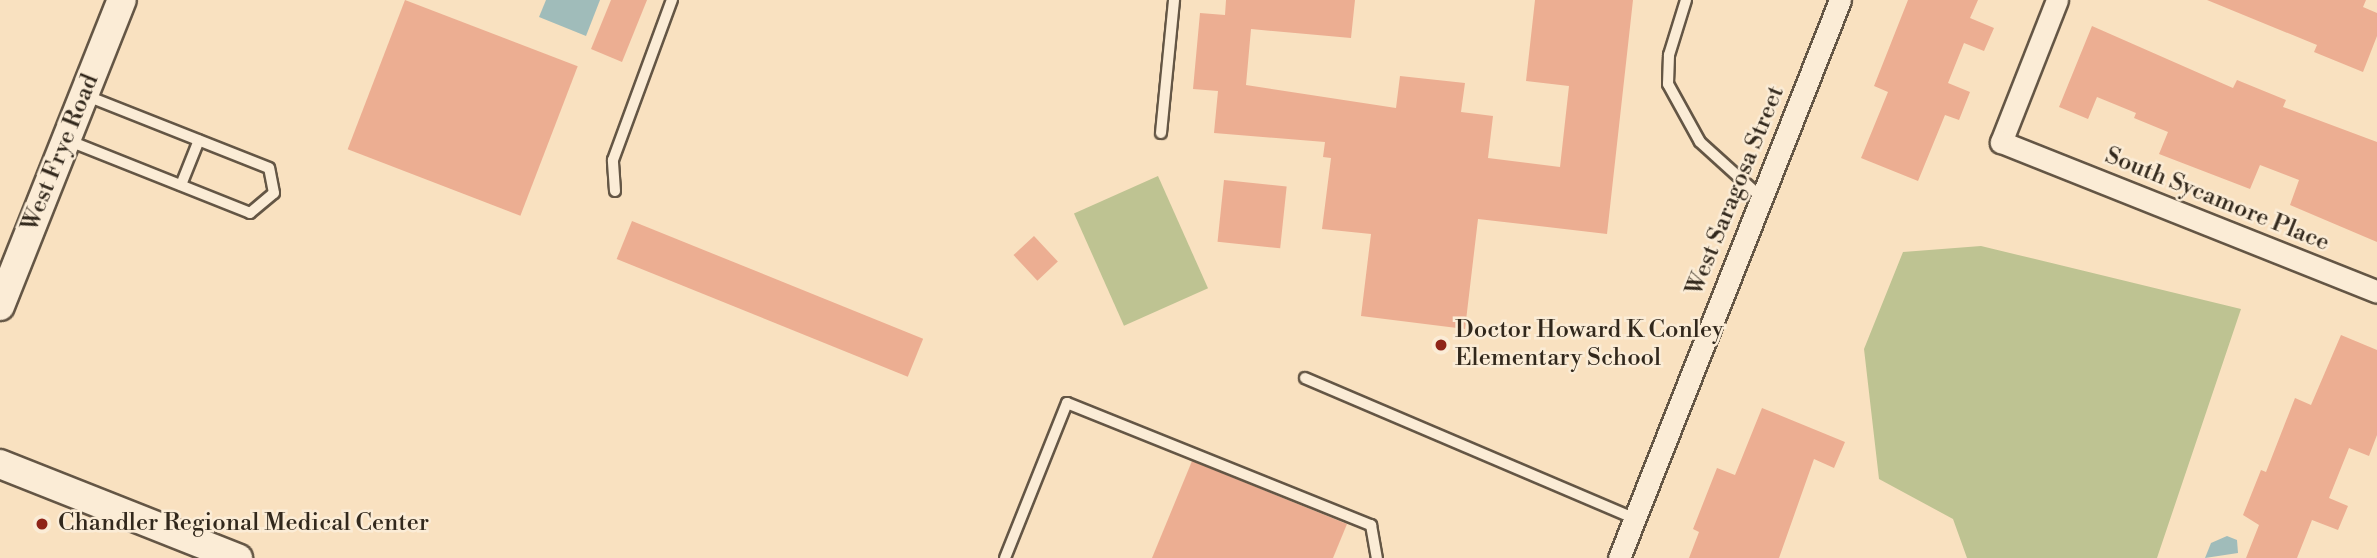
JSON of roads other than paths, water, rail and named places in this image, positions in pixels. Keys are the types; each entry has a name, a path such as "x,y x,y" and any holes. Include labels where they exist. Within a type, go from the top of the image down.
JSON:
{"street":[{"name":"West Frye Road","path":"0,306 122,0"},
{"name":"West Saragosa Street","path":"1619,558 1840,0"},
{"name":"South Sycamore Place","path":"2057,0 2001,142 2377,292"},
{"path":"0,464 238,558"}],"lane":[{"path":"615,191 613,160 672,0"},
{"path":"1161,133 1174,0"},
{"path":"1686,0 1670,55 1668,84 1700,142 1762,198"},
{"path":"66,139 250,213 274,193 269,168 84,95"},
{"path":"181,185 199,140"},
{"path":"1305,378 1634,518"},
{"path":"1005,558 1067,402 1371,525 1377,558"}],"water":[{"path":"546,0 600,0 586,36 539,17"},
{"path":"2227,536 2237,540 2238,553 2205,558 2211,543"}],"place":[{"name":"Doctor Howard K Conley Elementary School","path":"1441,345"},
{"name":"Chandler Regional Medical Center","path":"42,524"}]}
